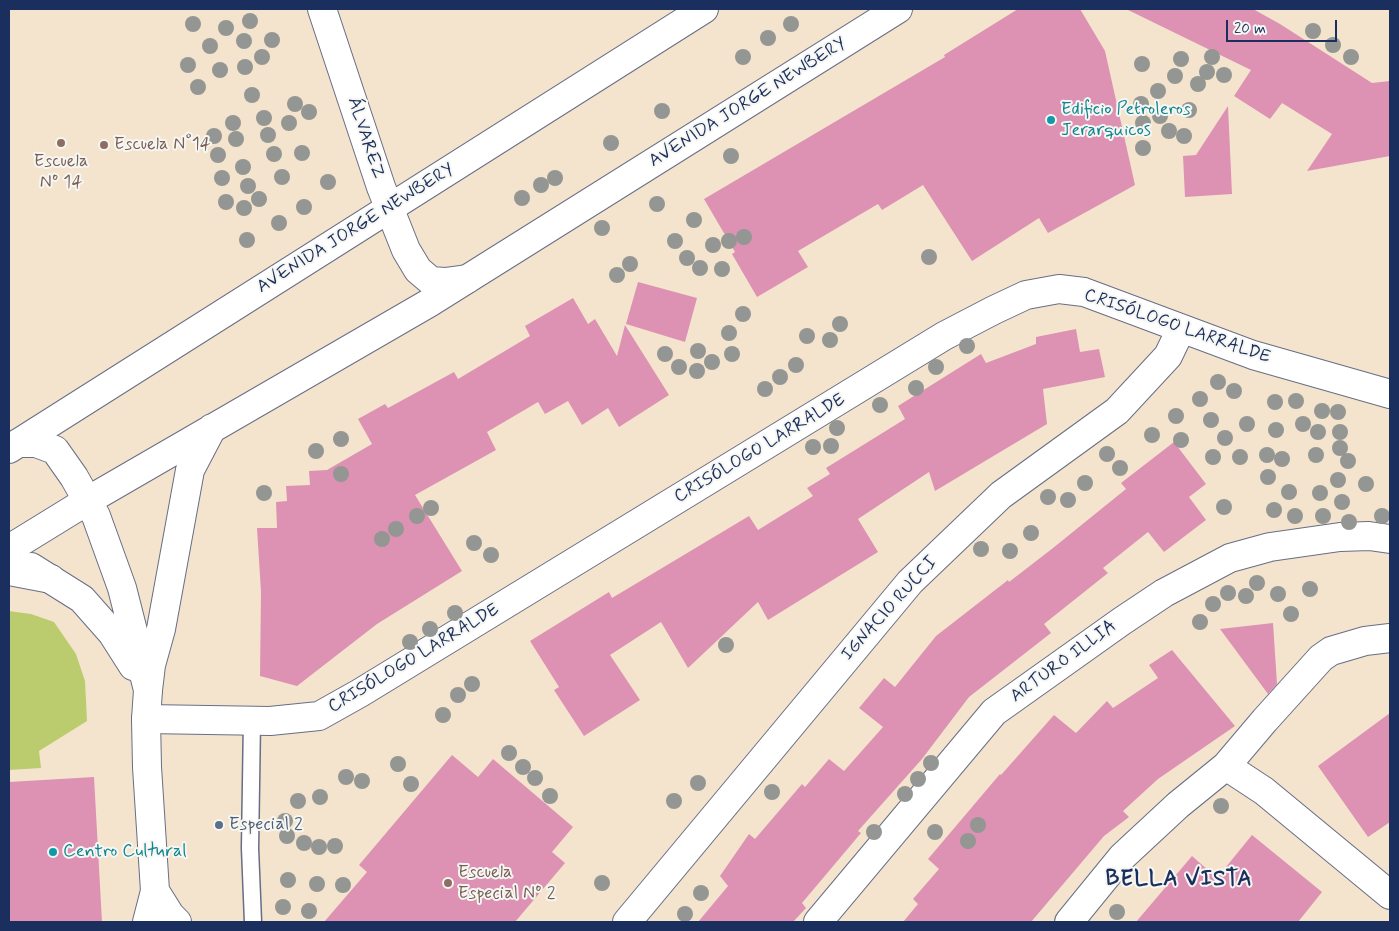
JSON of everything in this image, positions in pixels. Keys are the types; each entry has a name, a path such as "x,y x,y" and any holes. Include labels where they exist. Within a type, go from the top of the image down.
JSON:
{"main road":[{"name":"ÁLVAREZ","path":"322,9 389,208 406,250 418,270 430,281 445,282 467,279"},
{"name":"AVENIDA JORGE NEWBERY","path":"14,446 704,9"},
{"name":"AVENIDA JORGE NEWBERY","path":"9,549 87,501 429,303 898,9"},
{"name":"CRISÓLOGO LARRALDE","path":"146,719 270,721 319,716 360,693 936,341 994,310 1026,296 1059,289 1084,292 1181,329 1193,331 1253,355 1390,394"},
{"name":"IGNACIO RUCCI","path":"627,922 910,582 1001,495 1117,411 1168,356 1181,329"},
{"path":"147,922 155,891 147,767 146,719 151,665 161,629 190,470 212,428"},
{"path":"14,446 36,443 55,450 74,477 96,516 122,588 148,690"},
{"name":"ARTURO ILLIA","path":"818,922 994,712 1122,621 1164,593 1230,558 1270,546 1340,537 1369,536 1390,539"},
{"path":"9,553 82,598 112,633 148,690"},
{"path":"9,570 51,579"},
{"path":"1069,922 1122,857 1178,806 1226,766 1321,658 1331,651 1365,641 1390,638"},
{"path":"1226,766 1264,791 1390,895"},
{"path":"155,891 170,915 177,922"}],"lane":[{"path":"252,720 250,848 253,922"}],"green space":[{"path":"9,611 31,614 54,622 76,654 85,681 87,721 39,751 41,768 9,770"}],"building":[{"path":"1018,9 1080,9 1105,51 1135,185 1048,233 1039,218 972,261 923,185 882,210 878,204 798,251 808,267 757,297 732,254 735,252 704,199 945,57 944,55"},
{"path":"1126,9 1253,9 1280,24 1372,83 1390,81 1390,156 1307,171 1332,134 1282,103 1270,119 1234,96 1251,70"},
{"path":"1228,106 1232,194 1185,197 1183,156 1196,155"},
{"path":"638,282 697,298 685,342 626,324"},
{"path":"573,298 588,324 595,319 617,356 625,325 669,395 619,427 608,408 582,425 568,401 545,414 538,402 487,432 496,450 415,495 462,571 377,624 297,686 260,676 261,592 257,528 277,528 276,502 287,501 286,486 310,485 309,471 327,470 372,444 358,419 385,404 388,408 454,372 458,379 530,336 525,326"},
{"path":"1076,329 1080,352 1099,349 1105,377 1043,389 1047,424 935,491 929,472 858,519 878,552 768,620 758,602 688,668 661,622 610,655 640,700 584,736 554,690 559,687 530,641 609,592 612,598 749,516 758,530 813,496 807,488 830,474 826,468 905,419 898,406 981,354 986,363 1036,344 1036,337"},
{"path":"1174,442 1206,484 1189,497 1206,520 1164,552 1148,532 1103,568 1108,573 1044,624 1051,633 969,697 922,759 858,831 861,833 802,903 806,908 793,922 698,922 728,886 720,876 749,834 755,839 802,784 805,787 829,759 844,771 883,727 859,708 884,678 895,687 936,636 1053,548 1126,489 1121,483"},
{"path":"1273,623 1277,684 1268,694 1220,629"},
{"path":"1172,650 1235,726 1158,779 1123,811 1129,817 1104,836 1031,922 903,922 918,904 913,899 939,869 928,859 1000,774 1054,715 1076,733 1107,701 1113,708 1158,678 1149,665"},
{"path":"1390,713 1390,822 1368,837 1318,766"},
{"path":"452,755 478,777 493,759 573,827 552,852 565,863 515,922 324,922 367,872 359,865"},
{"name":"Centro Cultural","path":"94,777 102,922 9,922 9,782"},
{"path":"1252,835 1322,892 1298,922 1136,922 1192,856 1217,878"}],"place":[{"name":"Edificio Petroleros Jerarquicos","path":"1051,120"},
{"name":"Escuela Nº 14","path":"61,143"},
{"name":"Escuela N°14","path":"104,145"},
{"name":"Especial 2","path":"219,825"},
{"name":"Centro Cultural","path":"53,852"},
{"name":"Escuela Especial Nº 2","path":"448,883"}],"district":[{"name":"BELLA VISTA","path":"1179,880"}]}
